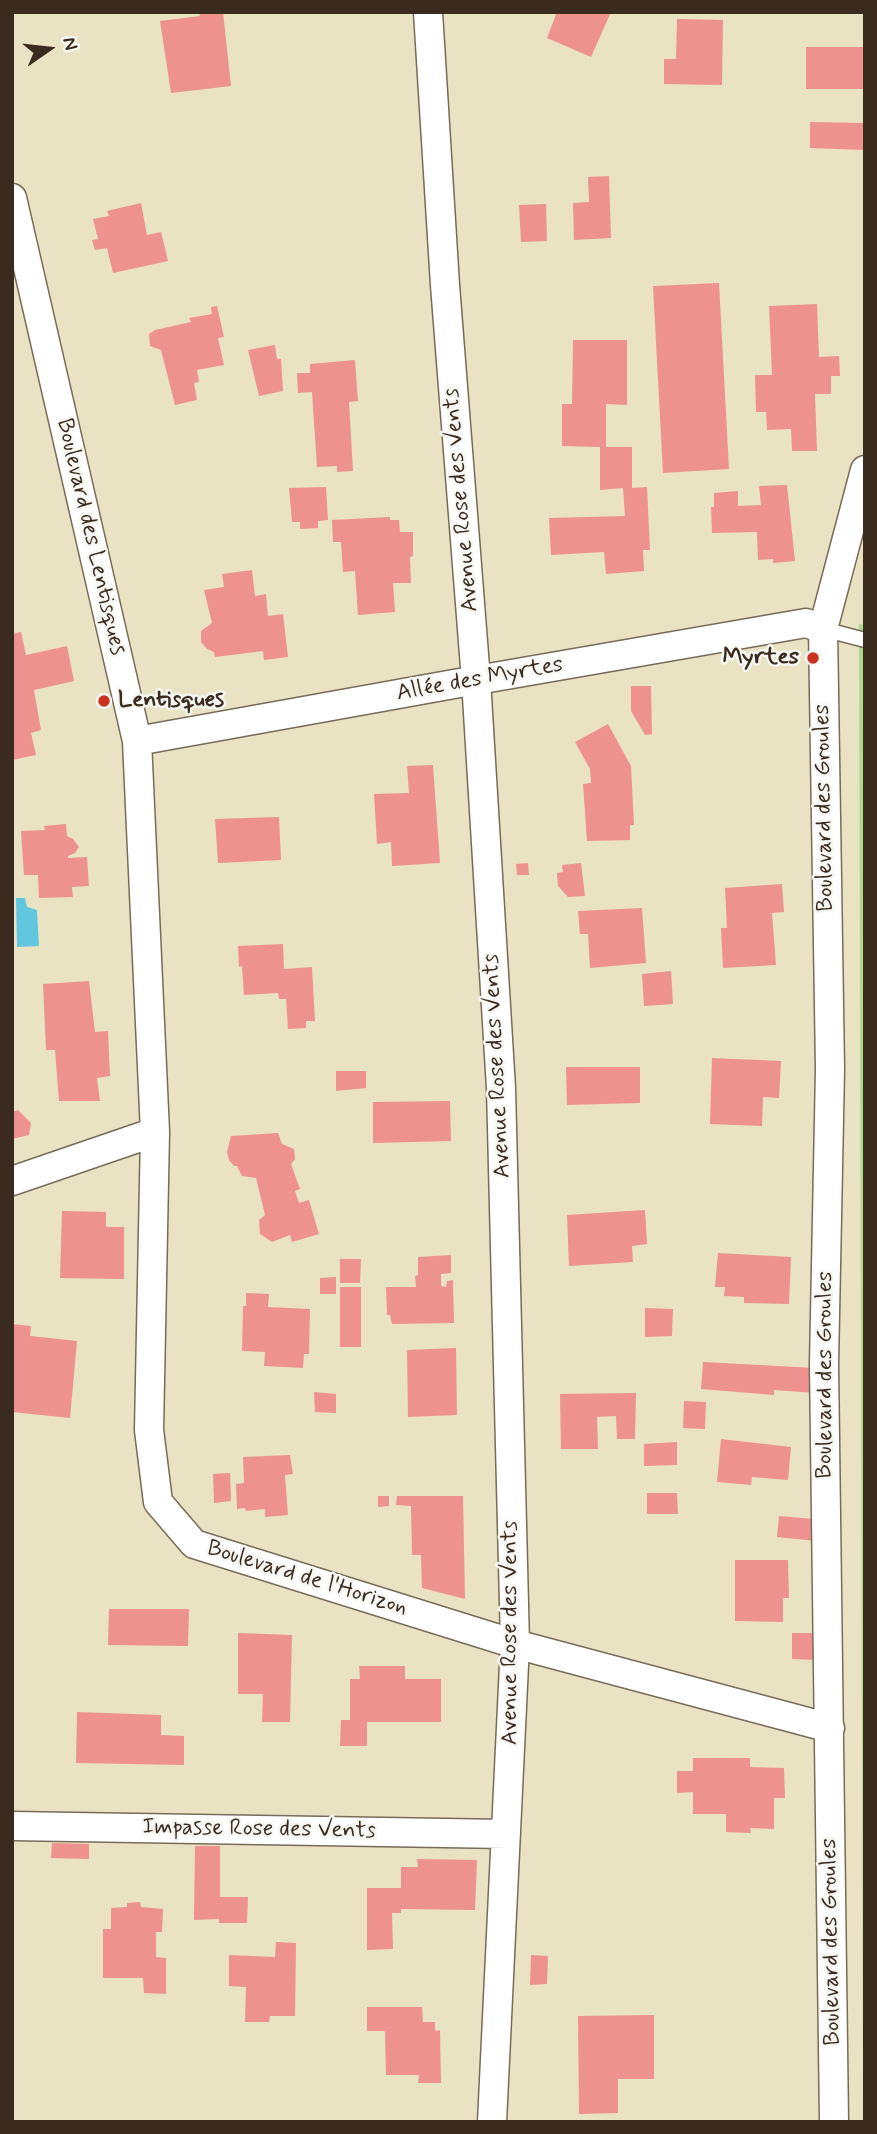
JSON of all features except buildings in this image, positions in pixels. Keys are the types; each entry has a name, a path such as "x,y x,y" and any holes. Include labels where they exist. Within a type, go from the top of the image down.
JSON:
{"street":[{"name":"Avenue Rose des Vents","path":"428,12 445,285 476,680 501,1088 515,1644 492,2122"},
{"name":"Boulevard des Lentisques","path":"12,198 137,741 155,1132"},
{"path":"822,629 865,470"},
{"name":"Allée des Myrtes","path":"137,741 806,623 822,629"},
{"name":"Boulevard des Groules","path":"822,629 830,1069 824,1364 834,2122"},
{"path":"12,1181 155,1132"},
{"name":"Boulevard de l'Horizon","path":"155,1132 149,1430 158,1502 194,1544 515,1644 830,1728"},
{"name":"Impasse Rose des Vents","path":"12,1826 506,1834"}],"lane":[{"path":"822,629 865,640"}],"green space":[{"path":"859,624 865,625 865,2122 863,2122"}],"water":[{"path":"16,898 25,898 27,907 37,910 39,946 17,947"}],"place":[{"name":"Myrtes","path":"813,658"},
{"name":"Lentisques","path":"104,701"}]}
